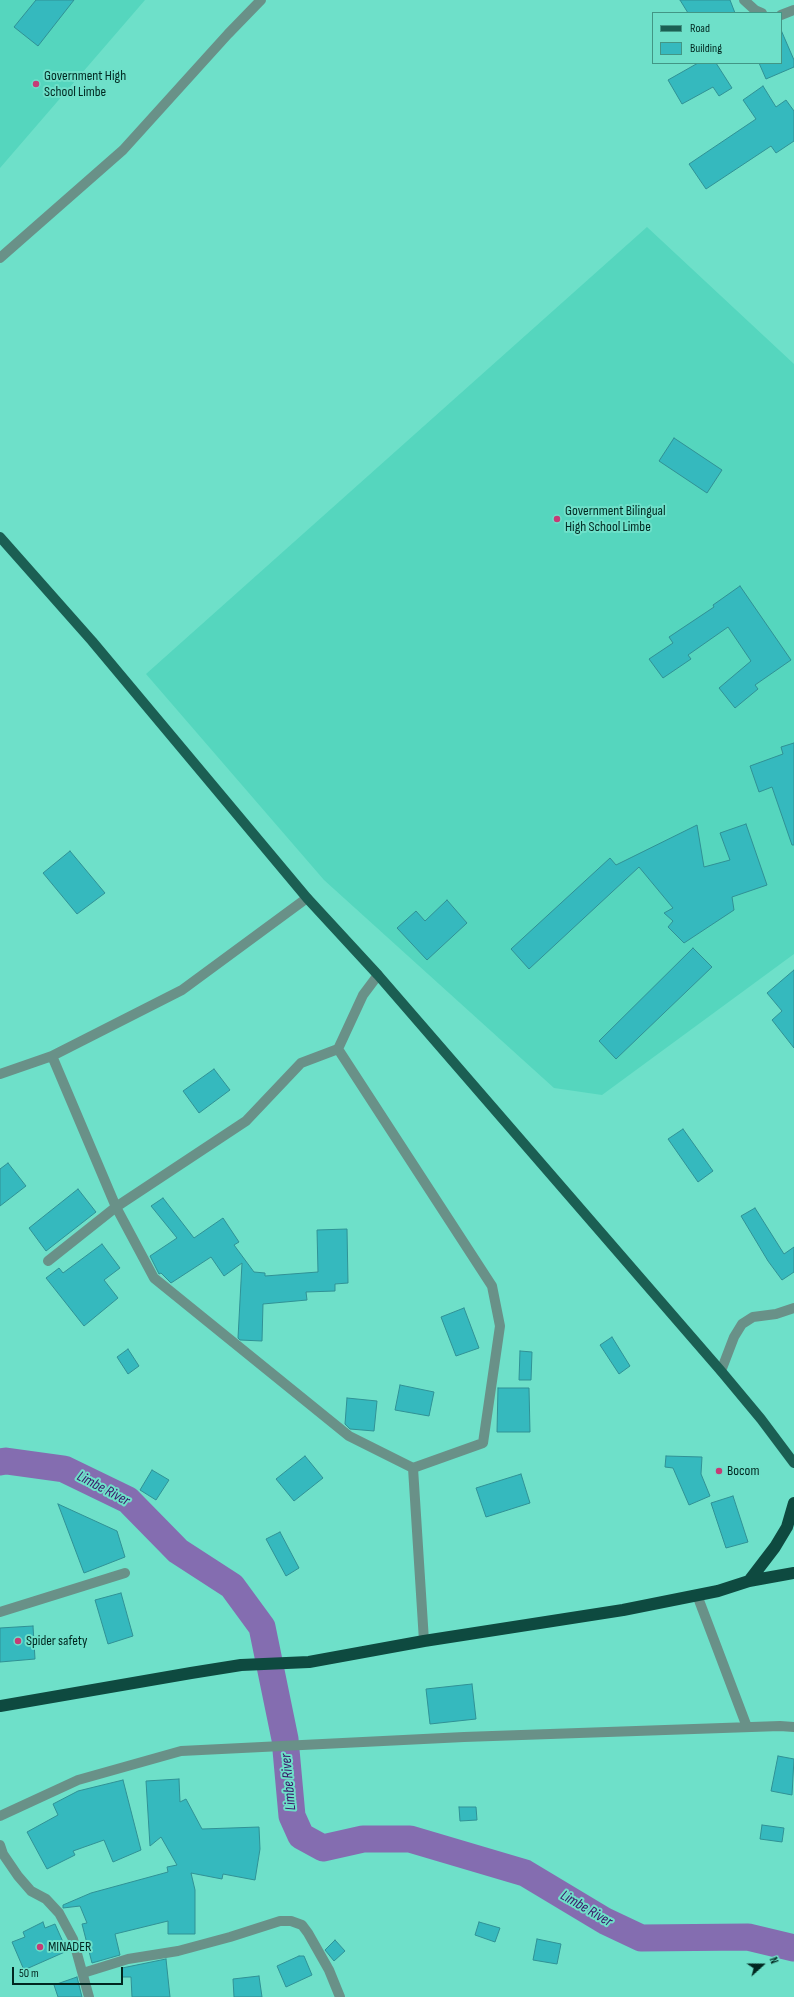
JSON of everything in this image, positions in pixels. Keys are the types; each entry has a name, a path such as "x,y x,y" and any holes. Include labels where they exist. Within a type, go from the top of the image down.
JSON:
{"highway":[{"path":"749,1581 775,1547 786,1527 794,1503"},
{"path":"0,1706 241,1665 309,1662 424,1641 623,1610 697,1595 749,1581 794,1572"}],"main road":[{"path":"0,537 92,641 308,898 378,975 721,1371 762,1419 794,1464"}],"street":[{"path":"0,258 123,150 228,34 261,0"},
{"path":"744,0 755,10 760,12"},
{"path":"782,15 794,10"},
{"path":"0,1074 52,1056 182,990 308,898"},
{"path":"48,1261 116,1207 246,1121 300,1063 338,1049 363,995 378,975"},
{"path":"52,1056 116,1207 154,1278 349,1436 413,1468 482,1443 500,1326 492,1286 338,1049"},
{"path":"721,1371 734,1337 742,1324 753,1317 776,1314 794,1308"},
{"path":"413,1468 424,1641"},
{"path":"0,1612 125,1573"},
{"path":"697,1595 747,1726"},
{"path":"0,1816 78,1780 181,1751 464,1737 747,1726 794,1727"},
{"path":"0,1845 3,1854 18,1876 31,1891 46,1899 59,1913 73,1939 89,1997"},
{"path":"83,1974 128,1959 178,1951 230,1938 280,1921 291,1921 302,1925 308,1933 329,1970 340,1997"}],"shaded area":[{"name":"Government High School Limbe","path":"0,0 145,0 0,168"},
{"name":"Government Bilingual High School Limbe","path":"647,227 794,364 794,954 602,1095 554,1088 324,880 146,674"}],"building":[{"path":"36,0 74,0 38,46 14,27"},
{"path":"680,0 730,0 735,12 687,12"},
{"path":"782,32 794,60 794,67 766,79 759,64 782,64"},
{"path":"696,64 717,64 732,88 719,96 713,87 682,104 668,80"},
{"path":"763,86 776,107 786,100 794,111 794,141 776,153 771,146 706,189 689,164 756,119 743,100"},
{"path":"674,438 722,470 707,493 659,461"},
{"path":"740,586 791,660 755,685 758,689 735,708 719,688 751,661 728,627 688,655 691,659 663,678 649,659 673,643 669,637 714,607 713,605"},
{"path":"794,743 794,845 792,845 772,787 759,792 750,766 783,754 781,747"},
{"path":"746,824 767,885 732,897 734,910 684,943 668,927 673,921 664,913 673,908 639,867 529,969 511,949 610,858 616,865 697,825 704,867 730,860 720,833"},
{"path":"70,851 105,893 77,914 43,873"},
{"path":"447,900 467,923 427,960 397,928 416,911 425,921"},
{"path":"693,948 712,967 616,1059 599,1041"},
{"path":"794,970 794,1048 772,1020 782,1011 767,993"},
{"path":"214,1069 230,1090 199,1113 183,1091"},
{"path":"683,1129 713,1171 698,1182 668,1139"},
{"path":"8,1163 26,1186 0,1206 0,1169"},
{"path":"78,1189 96,1212 46,1251 29,1228"},
{"path":"163,1198 194,1238 223,1218 239,1242 234,1245 254,1272 265,1273 265,1276 318,1272 317,1230 347,1229 348,1283 335,1284 335,1291 306,1292 307,1300 263,1304 262,1341 240,1340 238,1338 242,1263 224,1276 211,1257 171,1283 161,1273 159,1274 150,1256 177,1238 151,1206"},
{"path":"755,1208 784,1254 794,1247 794,1272 782,1280 768,1261 741,1216"},
{"path":"102,1244 120,1268 104,1280 118,1298 84,1326 46,1278 59,1268 63,1273"},
{"path":"464,1308 479,1348 456,1356 441,1317"},
{"path":"612,1337 630,1366 619,1374 600,1345"},
{"path":"128,1349 139,1366 128,1374 117,1357"},
{"path":"520,1351 532,1352 531,1380 519,1380"},
{"path":"400,1385 434,1392 429,1416 395,1410"},
{"path":"498,1388 529,1388 530,1432 497,1432"},
{"path":"347,1398 377,1401 374,1431 350,1429 345,1424"},
{"path":"305,1456 323,1478 294,1501 276,1479"},
{"path":"666,1456 702,1457 701,1474 710,1496 689,1505 673,1468 665,1467"},
{"path":"152,1470 169,1480 156,1500 140,1490"},
{"path":"521,1474 530,1503 486,1517 476,1488"},
{"path":"733,1496 748,1542 726,1548 711,1503"},
{"path":"58,1504 117,1531 125,1557 84,1573"},
{"path":"280,1532 299,1568 286,1576 266,1539"},
{"path":"121,1593 133,1636 108,1644 95,1600"},
{"path":"33,1626 35,1659 0,1662 0,1628"},
{"path":"472,1684 476,1719 430,1724 426,1689"},
{"path":"778,1756 794,1759 792,1795 771,1791"},
{"path":"179,1779 180,1802 186,1799 202,1829 259,1827 260,1849 255,1880 223,1874 222,1879 191,1873 195,1890 195,1934 168,1934 168,1921 115,1934 120,1955 92,1963 82,1924 87,1923 80,1906 63,1908 63,1905 91,1893 168,1872 167,1867 177,1865 161,1837 150,1846 146,1781"},
{"path":"123,1780 141,1850 113,1862 104,1840 73,1851 75,1855 47,1869 27,1832 58,1815 53,1804 78,1791"},
{"path":"459,1807 476,1807 477,1820 460,1821"},
{"path":"762,1825 784,1828 782,1842 760,1839"},
{"path":"43,1922 45,1928 55,1924 67,1951 24,1970 12,1942 25,1937 23,1932"},
{"path":"479,1922 500,1928 495,1942 475,1935"},
{"path":"537,1939 561,1944 557,1964 533,1960"},
{"path":"335,1940 345,1951 334,1961 325,1950"},
{"path":"299,1956 304,1956 312,1975 286,1987 277,1966"},
{"path":"166,1959 170,1997 132,1997 131,1977 122,1977 122,1968"},
{"path":"259,1976 262,1997 234,1997 233,1979"},
{"path":"77,1977 82,1997 58,1997 54,1985"}],"waterway":[{"name":"Limbe River","path":"0,1462 6,1461 64,1469 128,1500 178,1551 232,1586 262,1627 285,1739 292,1816 301,1836 323,1848 363,1839 410,1839 525,1873 605,1921 641,1938 748,1937 794,1948"}],"place":[{"name":"Government High School Limbe","path":"36,84"},
{"name":"Government Bilingual High School Limbe","path":"557,519"},
{"name":"Bocom","path":"719,1471"},
{"name":"Spider safety","path":"18,1641"},
{"name":"MINADER","path":"40,1947"}]}
